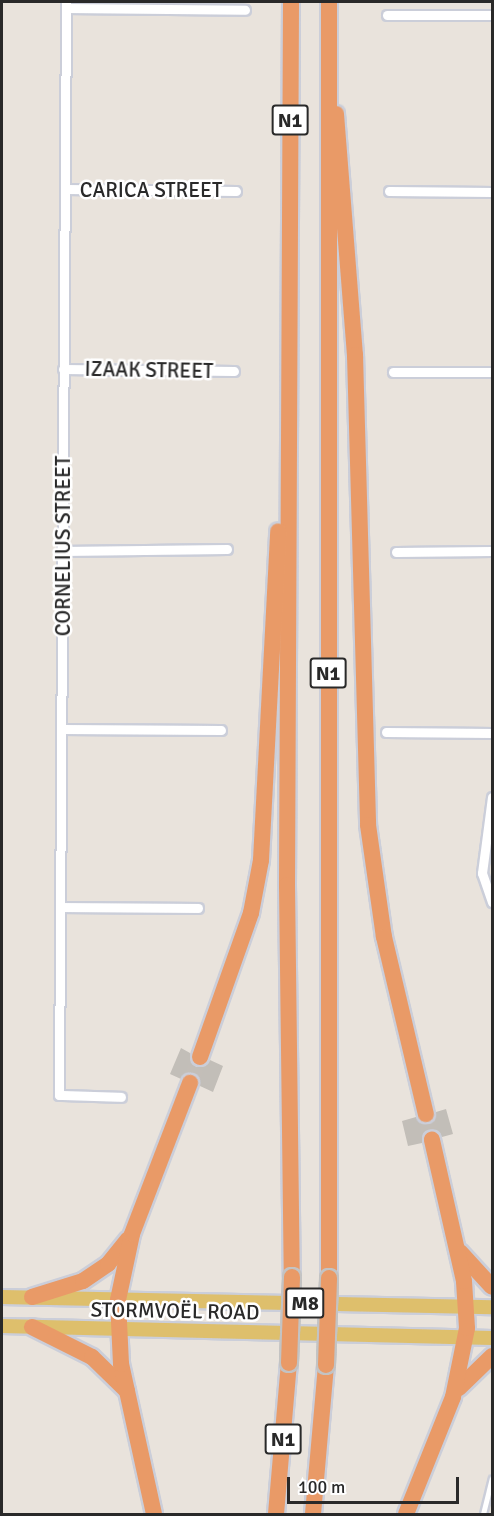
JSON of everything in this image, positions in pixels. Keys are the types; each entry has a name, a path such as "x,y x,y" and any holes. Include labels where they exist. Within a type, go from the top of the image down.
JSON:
{"highway":[{"name":"N1","path":"276,1515 289,1363 292,1277 287,885 291,2"},
{"name":"N1","path":"313,1515 326,1365 329,1278 329,2"},
{"path":"328,68 340,138 355,355 368,825 384,937 426,1114"},
{"path":"200,1057 251,913 266,810 290,239"},
{"path":"154,1515 127,1391 119,1332 118,1300 132,1234 190,1083"},
{"path":"406,1515 453,1397 466,1337 467,1306 457,1246 432,1140"},
{"path":"32,1297 99,1272 132,1234"},
{"path":"457,1246 492,1287"},
{"path":"32,1327 92,1357 127,1391"},
{"path":"453,1397 475,1368 492,1356"}],"main road":[{"name":"STORMVOËL ROAD","path":"2,1298 492,1307"},
{"name":"STORMVOËL ROAD","path":"2,1326 119,1332 492,1338"}],"street":[{"path":"66,5 245,10"},
{"name":"CORNELIUS STREET","path":"66,5 62,907 59,1090 62,1097 121,1097"},
{"path":"387,15 492,15"},
{"name":"CARICA STREET","path":"66,189 236,191"},
{"path":"389,191 492,192"},
{"name":"IZAAK STREET","path":"63,369 234,371"},
{"path":"393,372 492,372"},
{"path":"62,551 227,549"},
{"path":"396,552 492,551"},
{"path":"62,729 221,730"},
{"path":"386,732 492,733"},
{"path":"492,797 483,873 492,902"},
{"path":"62,907 198,908"}],"lane":[{"path":"483,1515 492,1479"}],"building":[{"path":"181,1048 190,1053 196,1067 210,1060 223,1066 213,1092 200,1086 194,1073 181,1079 170,1074"},
{"path":"446,1109 453,1134 442,1137 429,1130 422,1143 408,1146 402,1121 416,1117 429,1124 436,1112"}],"tunnel":[{"path":"190,1083 200,1057"},
{"path":"426,1114 432,1140"}]}
